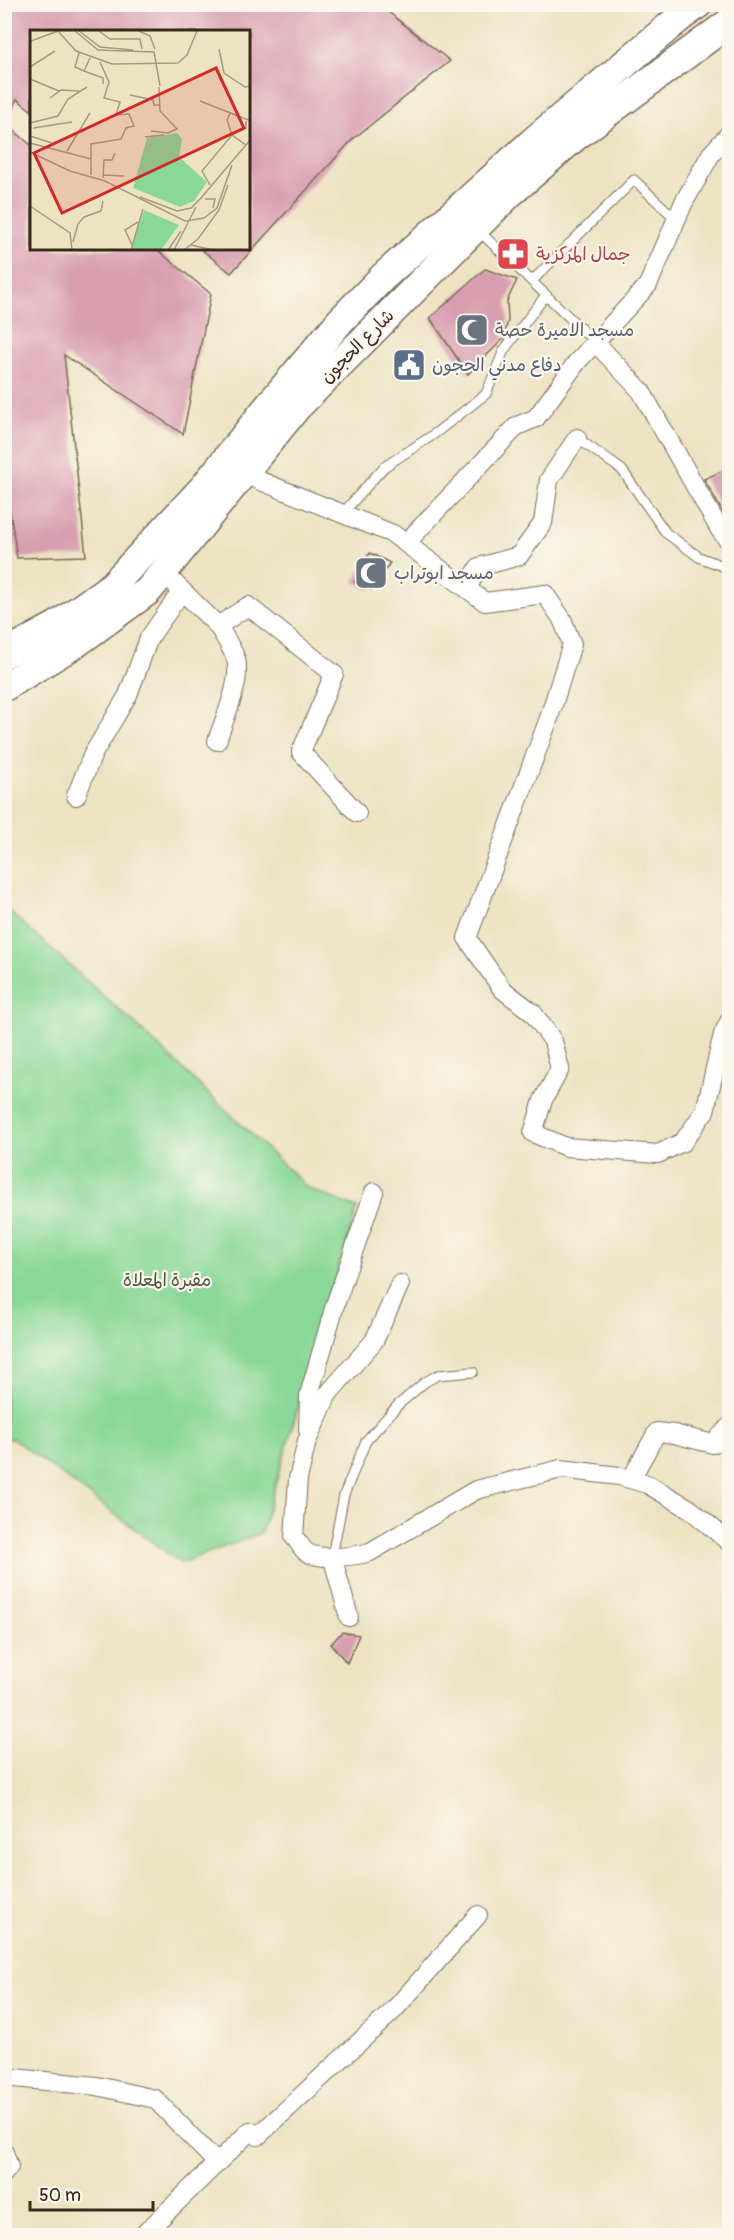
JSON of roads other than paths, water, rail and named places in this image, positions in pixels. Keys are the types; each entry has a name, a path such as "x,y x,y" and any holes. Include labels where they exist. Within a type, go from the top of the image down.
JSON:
{"main road":[{"name":"شارع الحجون","path":"4,654 56,626 113,585 204,487 341,320 383,277 537,138 698,4"},
{"name":"شارع الحجون","path":"4,687 78,642 148,591 173,582 243,474 297,406 508,195 576,136 729,22"}],"street":[{"path":"406,543 517,426 536,418 577,362 648,285 684,202 711,154 729,133"},
{"path":"595,342 641,391 729,543"},
{"path":"466,588 479,567 519,556 543,523 549,480 577,438"},
{"path":"243,474 393,534 485,602 545,594 562,619 572,644 548,721 466,938 502,989 533,1013 553,1041 560,1069 543,1100 533,1133 566,1147 657,1154 683,1142 705,1111 723,1034 729,1020"},
{"path":"76,796 93,754 128,694 173,582 218,626 235,656 237,665 233,691 217,741"},
{"path":"218,626 248,606 334,674 301,752 357,813"},
{"path":"307,1441 309,1395 335,1305 374,1192"},
{"path":"400,1284 374,1341 328,1394 307,1441 298,1479 294,1536 307,1552 316,1556 352,1557 370,1552 476,1490 561,1469 619,1476 647,1484 690,1509 729,1543"},
{"path":"631,1479 657,1432 713,1444 729,1426"},
{"path":"332,1556 349,1617"},
{"path":"151,2232 250,2131 258,2136 393,2012 478,1915"},
{"path":"4,2077 97,2086 155,2099 217,2163"},
{"path":"4,2152 9,2167 4,2172"}],"lane":[{"path":"532,281 634,180 677,220"},
{"path":"476,227 595,342"},
{"path":"342,514 384,466 433,435 486,394 504,350 546,295"},
{"path":"577,438 621,470 666,533 699,557 729,569"},
{"path":"332,1556 344,1495 366,1440 398,1405 425,1382 438,1375 473,1372"}],"place":[{"name":"جمال المركزية","path":"513,254"},
{"name":"مسجد الاميرة حصة","path":"472,330"},
{"name":"دفاع مدني الحجون","path":"409,365"},
{"name":"مسجد ابوتراب","path":"371,573"}],"park label":[{"name":"مقبرة المعلاة","path":"167,1280"}]}
